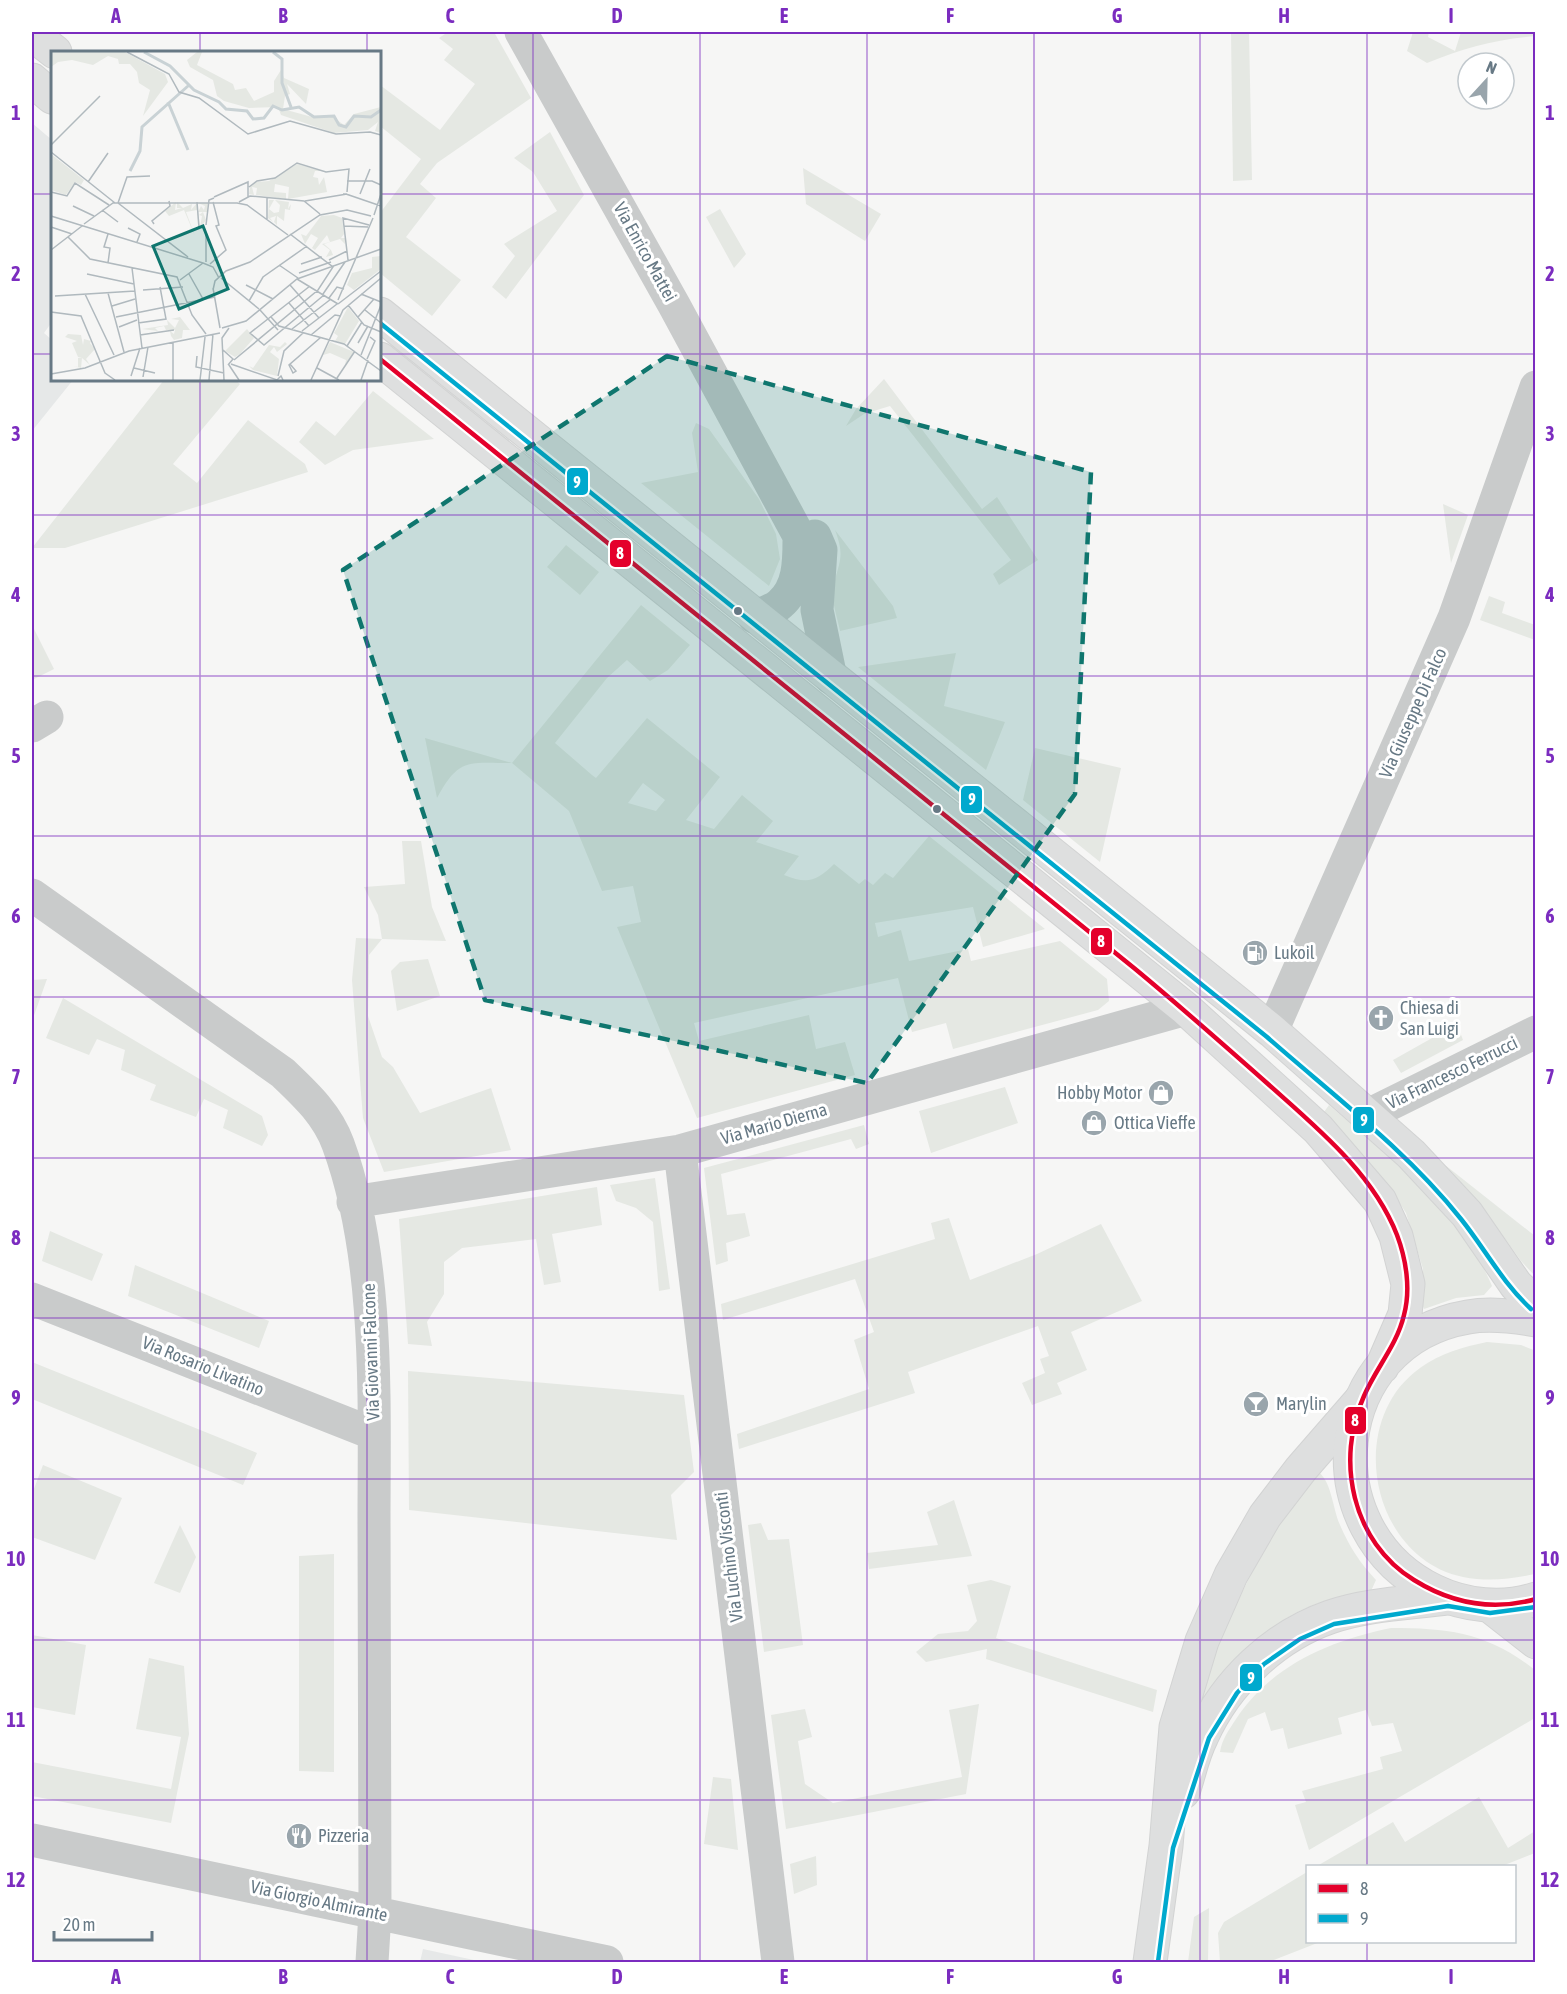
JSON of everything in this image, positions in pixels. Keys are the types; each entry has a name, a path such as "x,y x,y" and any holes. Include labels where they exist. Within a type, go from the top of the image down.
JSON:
{"main road":[{"path":"32,34 54,51"},
{"path":"32,80 51,96"},
{"path":"381,315 754,617 1272,1031 1412,1154 1467,1214 1516,1285 1536,1304"},
{"path":"381,360 1186,1009 1317,1129 1380,1201 1396,1236 1408,1284 1404,1314 1382,1367 1361,1400 1300,1469 1265,1516 1231,1575 1202,1641 1176,1727 1166,1846 1150,1962"},
{"path":"1382,1367 1406,1344 1435,1327 1468,1317 1502,1315 1536,1320"},
{"path":"1361,1400 1351,1433 1348,1468 1355,1502 1364,1523 1390,1561 1417,1583 1448,1598 1490,1606 1536,1599"},
{"path":"1166,1846 1202,1735 1232,1688 1259,1658 1296,1632 1332,1617 1448,1598"},
{"path":"1490,1606 1536,1642"}],"street":[{"name":"Via Enrico Mattei","path":"521,32 799,536 799,567 791,590 780,604 754,617"},
{"name":"Via Giuseppe Di Falco","path":"1272,1031 1454,618 1536,387"},
{"path":"765,475 799,501 821,550 817,610 831,678"},
{"name":"Via Giovanni Falcone","path":"32,895 283,1073 315,1103 338,1143 353,1202 369,1283 374,1434 375,1913 372,1962"},
{"name":"Via Mario Dierna","path":"353,1202 680,1150 1186,1009"},
{"name":"Via Francesco Ferrucci","path":"1368,1115 1536,1032"},
{"name":"Via Luchino Visconti","path":"680,1150 778,1962"},
{"name":"Via Rosario Livatino","path":"32,1299 374,1434"},
{"name":"Via Giorgio Almirante","path":"32,1840 607,1962"}],"highlighted area":[{"path":"667,356 1091,472 1075,794 867,1083 485,1000 343,570"}],"shaded area":[{"path":"448,32 494,32 531,98 437,163 420,184 436,198 406,237 461,280 432,316 381,274 381,212 421,159 381,127 381,86 440,130 475,84 444,60 453,49 439,38"},
{"path":"1231,32 1249,32 1252,180 1233,181"},
{"path":"1413,32 1429,32 1428,37 1455,51 1461,32 1535,32 1536,36 1480,45 1456,51 1427,63 1407,51"},
{"path":"32,123 51,139 51,323 44,333 51,339 51,381 72,381 32,431"},
{"path":"550,132 584,195 506,299 492,287 515,256 504,244 557,211 533,172 514,158"},
{"path":"803,168 881,214 865,241 806,204"},
{"path":"720,209 746,254 734,268 706,217"},
{"path":"884,379 982,509 997,497 1038,560 999,585 993,574 1011,560 890,406 864,414 846,426 856,409"},
{"path":"163,381 236,381 240,384 173,464 197,483 248,420 305,464 308,472 65,548 32,548"},
{"path":"373,391 434,439 353,450 325,465 299,442 316,421 335,436"},
{"path":"696,423 709,429 759,499 776,534 780,559 769,586 641,483 698,472 692,433"},
{"path":"1443,504 1468,515 1451,563"},
{"path":"835,530 893,606 897,618 840,631 833,594 841,554"},
{"path":"566,545 599,572 580,595 547,567"},
{"path":"1489,596 1505,602 1502,613 1535,625 1535,640 1480,620"},
{"path":"641,605 690,645 668,670 650,681 627,660 607,678 555,743 592,775 596,778 647,718 720,777 686,820 714,829 742,795 773,821 756,842 799,856 784,875 799,880 816,878 834,864 859,884 865,879 873,885 885,873 893,878 929,836 1045,929 983,947 973,907 875,923 878,937 901,930 909,961 968,949 971,961 1060,941 1107,979 1109,1001 1098,1010 953,1049 946,1023 912,1032 898,978 694,1023 699,1041 809,1015 816,1049 845,1042 855,1075 697,1118 617,927 641,922 633,886 602,891 569,811 512,763","holes":["643,783 665,800 656,811 628,803"]},
{"path":"32,625 54,669 32,680"},
{"path":"956,653 944,706 1005,722 986,770 858,667"},
{"path":"425,738 512,763 467,765 452,775 437,798"},
{"path":"1035,748 1121,768 1100,862 1023,800"},
{"path":"402,841 421,841 432,907 446,941 382,939 378,915 364,887 405,884"},
{"path":"356,938 382,939 369,955 368,1016 382,1057 393,1067 420,1113 491,1088 511,1150 384,1172 363,1118 352,980"},
{"path":"428,959 440,996 397,1011 391,971 400,962"},
{"path":"47,979 32,1021 32,980"},
{"path":"63,998 262,1116 268,1135 262,1146 223,1128 228,1110 204,1099 196,1117 150,1100 156,1085 121,1070 125,1050 97,1039 89,1055 46,1038"},
{"path":"1457,1024 1463,1040 1401,1073 1393,1060"},
{"path":"1005,1087 1018,1123 931,1153 919,1111"},
{"path":"1329,1105 1399,1165 1443,1209 1479,1259 1492,1286 1484,1295 1456,1298 1424,1309 1420,1299 1423,1269 1406,1213 1390,1188 1324,1112"},
{"path":"864,1125 869,1144 856,1149 851,1139 721,1174 727,1215 745,1213 750,1236 726,1243 728,1261 716,1265 704,1168"},
{"path":"1445,1165 1535,1236 1535,1276 1521,1261 1490,1218"},
{"path":"655,1178 670,1289 659,1291 653,1222 636,1208 616,1201 610,1185"},
{"path":"597,1187 602,1225 552,1234 561,1282 544,1285 536,1239 462,1248 444,1262 444,1294 427,1322 432,1346 408,1344 399,1219"},
{"path":"949,1218 970,1280 1037,1254 1101,1224 1142,1301 1071,1332 1087,1370 1057,1383 1062,1394 1032,1405 1022,1383 1045,1373 1040,1359 1049,1356 1038,1326 908,1372 915,1393 739,1449 737,1434 869,1389 854,1340 874,1332 855,1279 723,1320 721,1304 935,1239 931,1223"},
{"path":"50,1231 103,1254 92,1281 42,1261"},
{"path":"135,1265 269,1321 259,1348 128,1296"},
{"path":"1487,1342 1521,1345 1536,1351 1535,1574 1491,1580 1463,1577 1432,1565 1407,1544 1389,1517 1379,1486 1376,1453 1382,1421 1396,1392 1420,1368 1452,1351"},
{"path":"32,1362 257,1453 243,1485 32,1399"},
{"path":"408,1371 684,1395 694,1472 671,1495 677,1540 409,1510"},
{"path":"43,1465 122,1498 95,1560 32,1537 32,1494"},
{"path":"1316,1470 1329,1487 1337,1518 1347,1540 1360,1561 1376,1580 1371,1591 1328,1600 1301,1610 1282,1621 1249,1649 1193,1716 1216,1651 1244,1588 1296,1498"},
{"path":"954,1500 972,1556 869,1569 867,1553 938,1545 927,1512"},
{"path":"761,1523 768,1540 789,1539 803,1645 764,1652 748,1525"},
{"path":"180,1525 196,1557 180,1593 154,1583"},
{"path":"334,1554 334,1772 299,1771 299,1556"},
{"path":"991,1580 1011,1586 996,1638 1157,1690 1153,1712 986,1659 987,1649 926,1662 916,1652 938,1634 968,1631 977,1621 967,1585"},
{"path":"1391,1628 1432,1629 1468,1635 1484,1640 1518,1658 1535,1670 1535,1718 1309,1850 1295,1805 1306,1802 1302,1791 1383,1769 1380,1757 1402,1751 1393,1723 1372,1726 1366,1710 1338,1718 1342,1734 1288,1749 1283,1728 1271,1731 1265,1712 1248,1719 1233,1753 1220,1752 1222,1743 1250,1700 1285,1670 1324,1648"},
{"path":"32,1635 86,1645 75,1715 32,1707"},
{"path":"149,1658 184,1666 189,1734 171,1823 32,1796 32,1762 171,1789 181,1737 136,1729"},
{"path":"979,1704 966,1794 786,1829 771,1715 805,1709 812,1737 798,1741 805,1784 833,1803 962,1777 949,1710"},
{"path":"713,1777 731,1779 738,1850 704,1844"},
{"path":"1479,1797 1508,1848 1535,1831 1535,1853 1505,1865 1319,1865 1393,1822 1405,1842"},
{"path":"816,1856 817,1885 794,1894 790,1864"},
{"path":"1306,1873 1306,1943 1317,1943 1269,1962 1220,1962 1218,1933 1224,1922"},
{"path":"1209,1908 1208,1962 1188,1962 1194,1917"},
{"path":"423,1949 483,1962 420,1962"}],"transit line":[{"name":"9","path":"381,324 1267,1037 1343,1102 1393,1146 1440,1194 1470,1230 1511,1288 1531,1309"},
{"name":"8","path":"381,360 1134,968 1286,1100 1342,1152 1387,1212 1400,1244 1407,1285 1406,1305 1401,1326 1364,1396 1355,1421 1351,1446 1351,1472 1355,1498 1363,1522 1376,1544 1393,1564 1428,1588 1473,1603 1520,1603 1536,1599"},
{"name":"9","path":"1158,1962 1173,1848 1209,1738 1237,1693 1264,1664 1300,1639 1334,1624 1448,1606 1490,1613 1536,1607"}],"place":[{"name":"Lukoil","path":"1255,953"},
{"name":"Chiesa di San Luigi","path":"1381,1018"},
{"name":"Hobby Motor","path":"1161,1093"},
{"name":"Ottica Vieffe","path":"1094,1123"},
{"name":"Marylin","path":"1256,1404"},
{"name":"Pizzeria","path":"299,1836"}]}
